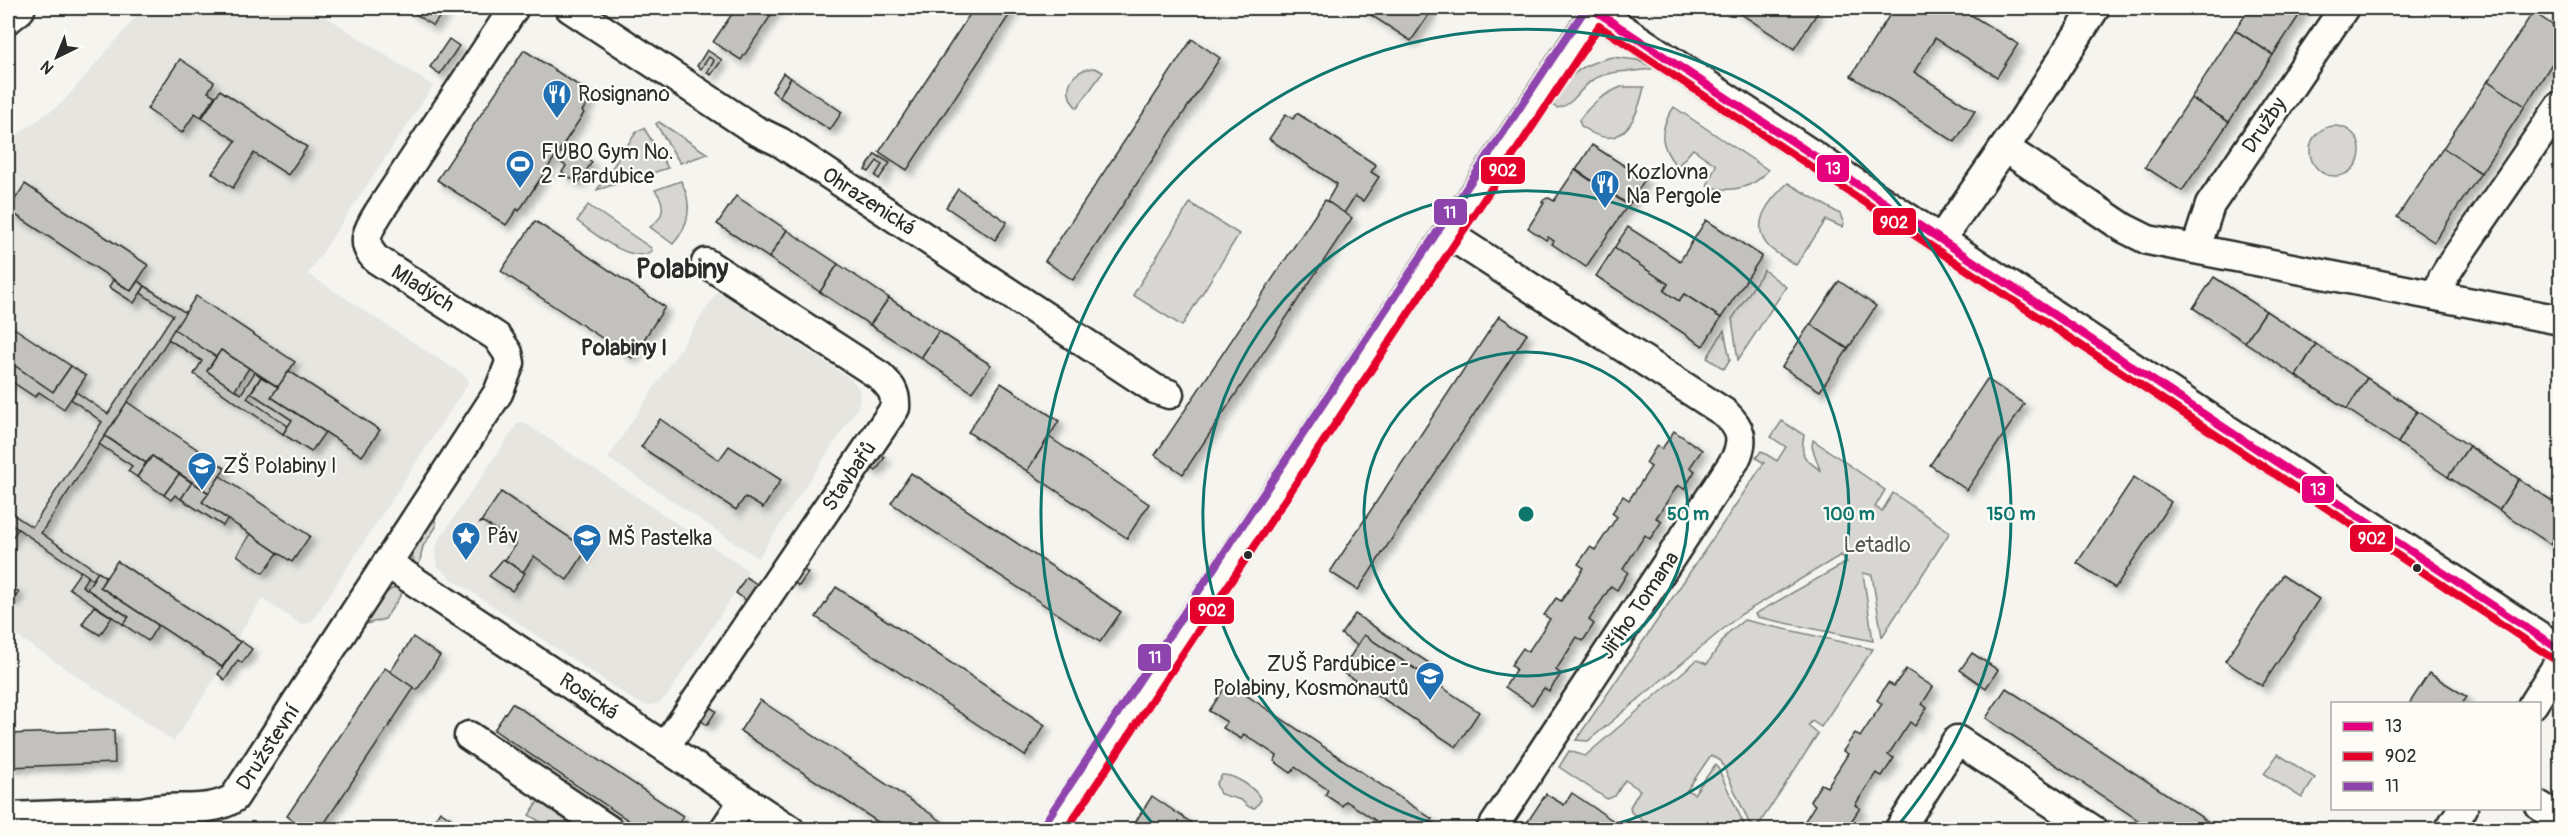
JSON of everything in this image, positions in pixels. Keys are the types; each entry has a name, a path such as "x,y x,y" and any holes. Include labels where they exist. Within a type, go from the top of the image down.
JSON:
{"main road":[{"path":"8,16 18,8"}],"street":[{"name":"Mladých","path":"387,563 498,393 510,363 508,353 497,337 376,259 369,253 366,236 379,212 514,8"},
{"name":"Ohrazenická","path":"570,8 754,130 780,142 1155,389 1169,394"},
{"path":"1941,239 2005,148 2095,8"},
{"name":"Družby","path":"2196,248 2210,205 2344,8"},
{"path":"1053,830 1448,234 1594,9 2560,650"},
{"path":"2438,296 2443,278 2453,262 2560,106"},
{"path":"2005,148 2137,236 2148,240 2560,320"},
{"name":"Jiřího Tomana","path":"1448,234 1725,413 1738,428 1741,437 1741,448 1735,460 1491,830"},
{"name":"Stavbařů","path":"665,747 895,408 896,397 892,388 879,376 706,263"},
{"name":"Rosická","path":"387,563 790,830"},
{"name":"Družstevní","path":"20,821 144,821 163,807 216,806 234,798 387,563"},
{"path":"2534,702 2560,661"},
{"path":"469,736 609,830"},
{"path":"1899,830 1957,740 2093,830"},
{"path":"724,830 744,800"},
{"path":"2541,807 2560,820"},
{"path":"2449,830 2462,810"}],"shaded area":[{"name":"ZŠ Polabiny I","path":"144,8 313,8 433,86 308,274 468,378 467,385 312,621 302,625 262,599 236,639 252,649 242,663 238,661 225,680 217,675 174,741 8,630 8,141 62,103"},
{"path":"718,291 852,380 859,389 858,407 758,558 608,458"},
{"name":"MŠ Pastelka","path":"523,422 749,571 667,696 659,703 647,706 635,701 452,579 437,566 435,553 439,540 518,423"}],"green space":[{"path":"1612,57 1637,60 1654,68 1609,73 1594,79 1573,100 1563,106 1557,108 1552,105 1570,79 1582,68"},
{"path":"1094,68 1103,72 1077,108 1069,95 1070,82 1079,72"},
{"path":"1621,87 1644,87 1636,113 1624,131 1616,136 1606,137 1594,134 1581,126 1579,120 1593,105 1608,93"},
{"path":"1674,107 1768,170 1756,182 1741,188 1724,189 1707,186 1716,165 1693,149 1677,167 1667,152 1663,137 1665,123"},
{"path":"659,122 708,154 680,163 656,124"},
{"path":"2330,126 2340,126 2353,133 2360,146 2360,156 2353,169 2340,176 2330,176 2321,172 2314,165 2310,156 2310,146 2314,137 2321,130"},
{"path":"644,128 668,168 597,190 637,131"},
{"path":"681,181 687,197 688,214 679,237 673,244 650,227 659,219 662,210 661,200 655,190"},
{"path":"1788,183 1840,214 1844,224 1842,227 1826,220 1796,265 1769,247 1763,238 1761,229 1764,212"},
{"path":"1190,203 1239,234 1182,326 1133,295"},
{"path":"588,205 651,248 652,251 634,254 624,251 593,233 577,221"},
{"path":"1764,270 1786,287 1738,360 1732,319"},
{"path":"1724,330 1730,359 1724,369 1707,358"},
{"name":"Letadlo","path":"1782,421 1804,435 1802,448 1804,456 1820,470 1812,447 1813,440 1885,490 1875,507 1882,511 1893,493 1950,532 1882,637 1872,575 1863,573 1873,641 1757,617 1755,614 1847,562 1841,555 1740,615 1588,741 1576,740 1764,463 1756,458 1761,451 1777,461 1786,447 1771,437"},
{"path":"435,519 436,527 423,546 418,570 414,563 413,551 418,533 425,521"},
{"path":"397,586 406,587 385,619 362,625 382,595"},
{"path":"1744,620 1873,649 1821,727 1812,721 1808,726 1818,734 1756,829 1752,829 1721,761 1711,755 1687,790 1694,794 1715,765 1717,766 1746,829 1654,829 1631,812 1630,807 1640,790 1625,780 1615,796 1607,799 1559,767 1569,751 1585,756 1697,660 1707,664 1728,633"},
{"path":"2278,754 2315,778 2302,798 2264,774"},
{"path":"1222,775 1239,780 1255,791 1261,800 1255,808 1249,807 1241,800 1220,794 1216,784"},
{"path":"539,800 581,828 552,829 529,815"}],"building":[{"path":"407,8 446,8 433,26"},
{"path":"736,8 776,8 741,60 713,42"},
{"path":"974,8 1014,8 907,170 879,152"},
{"path":"1360,8 1427,8 1432,10 1411,41"},
{"path":"1732,8 1812,8 1818,12 1794,49"},
{"path":"1894,8 1960,8 2018,44 1997,77 1935,38 1914,72 1975,111 1955,142 1851,76"},
{"path":"2250,8 2304,8 2273,55 2235,30"},
{"path":"2533,12 2560,30 2560,51 2525,106 2488,81"},
{"path":"2235,30 2273,55 2229,122 2191,98"},
{"path":"449,39 459,46 440,74 430,67"},
{"path":"1192,39 1220,58 1073,280 1045,261"},
{"path":"524,50 593,95 582,111 584,113 519,211 517,209 506,225 437,180"},
{"path":"707,50 722,60 711,75 707,73 714,61 709,57 701,69 697,66"},
{"path":"180,59 214,82 208,92 215,96 201,117 195,113 182,133 147,109"},
{"path":"783,73 791,78 779,97 772,91"},
{"path":"791,78 842,112 830,130 779,97"},
{"path":"2488,81 2525,106 2481,173 2443,148"},
{"path":"220,90 307,147 288,175 254,153 233,188 212,173 236,141 202,118"},
{"path":"2191,98 2229,122 2182,191 2145,167"},
{"path":"1297,113 1376,165 1371,172 1379,177 1363,201 1355,196 1344,213 1327,201 1337,184 1269,139 1286,114 1293,119"},
{"path":"1592,145 1645,179 1629,205 1576,170"},
{"path":"2443,148 2481,173 2434,242 2397,217"},
{"path":"575,150 592,162 578,183 562,172 566,166 556,159 561,152 570,158"},
{"path":"875,154 890,163 879,179 875,176 882,165 877,161 869,172 865,170"},
{"path":"1575,170 1628,205 1586,267 1552,244 1554,241 1548,237 1546,240 1528,228 1544,203 1542,202 1544,199 1549,198 1554,201"},
{"path":"25,184 148,265 131,291 8,210"},
{"path":"958,189 1007,222 995,240 946,207"},
{"path":"736,196 787,230 769,258 717,224"},
{"path":"1325,200 1352,218 1183,474 1155,455"},
{"path":"1706,220 1762,256 1721,318 1684,294 1679,301 1664,291 1668,284 1614,248 1628,227 1680,261"},
{"path":"535,221 665,307 632,358 501,271"},
{"path":"787,230 838,264 820,292 769,258"},
{"path":"1614,248 1668,284 1664,291 1679,301 1684,294 1721,318 1703,346 1596,276"},
{"path":"838,264 889,298 870,325 820,292"},
{"path":"2214,277 2266,311 2245,342 2193,308"},
{"path":"113,280 131,291 138,281 145,286 134,303 109,287"},
{"path":"1839,281 1876,306 1848,349 1810,325"},
{"path":"145,286 186,313 41,533 98,572 93,580 8,522 8,511 32,527 102,422 71,399 76,392 108,414 173,315 141,293"},
{"path":"196,296 295,362 278,387 221,350 216,357 174,330"},
{"path":"889,298 939,331 921,358 870,325"},
{"path":"2266,311 2316,344 2296,376 2245,342"},
{"path":"1499,316 1527,334 1358,590 1330,572"},
{"path":"8,324 71,366 53,392 8,361"},
{"path":"1810,324 1848,349 1820,391 1782,367"},
{"path":"174,329 216,357 207,371 241,394 255,372 261,377 247,398 288,426 283,434 194,374 202,361 168,339"},
{"path":"939,331 991,365 972,392 921,358"},
{"path":"2316,344 2367,378 2347,409 2296,376"},
{"path":"221,350 249,368 235,390 207,371"},
{"path":"8,361 53,392 71,366 86,376 64,409 39,392 35,397 8,379"},
{"path":"289,371 380,430 362,456 271,397"},
{"path":"261,377 278,387 271,397 325,432 311,452 283,434 292,420 251,393"},
{"path":"2367,378 2417,411 2398,443 2347,409"},
{"path":"1987,379 2024,404 1967,490 1930,465"},
{"path":"1001,383 1059,421 1027,471 968,432"},
{"path":"127,402 225,468 209,493 152,456 146,463 105,436"},
{"path":"2417,411 2469,446 2448,477 2398,443"},
{"path":"660,419 719,460 729,446 781,480 763,508 745,497 736,510 641,447"},
{"path":"1674,431 1702,450 1690,467 1695,471 1684,489 1678,485 1656,518 1662,521 1650,539 1645,535 1623,569 1628,572 1617,590 1611,586 1589,620 1594,624 1583,641 1577,637 1556,670 1561,674 1549,691 1544,688 1532,705 1505,687 1516,669 1511,665 1523,648 1528,652 1550,619 1544,615 1556,598 1561,601 1584,568 1578,564 1590,547 1595,550 1617,517 1612,513 1623,496 1629,500 1651,467 1646,463 1657,445 1662,449"},
{"path":"105,436 146,463 137,477 128,471 132,466 99,444"},
{"path":"1049,437 1149,504 1127,538 1027,471"},
{"path":"2469,446 2519,479 2499,510 2448,477"},
{"path":"873,450 885,457 876,471 864,463"},
{"path":"152,456 192,482 192,483 179,474 164,495 137,477"},
{"path":"911,473 1121,612 1100,642 891,503"},
{"path":"179,474 192,483 181,499 175,495 171,500 164,495"},
{"path":"220,476 310,536 292,562 202,502"},
{"path":"2134,477 2171,502 2115,588 2077,563"},
{"path":"2519,479 2560,506 2560,528 2550,544 2499,510"},
{"path":"192,482 209,493 202,502 227,519 223,526 181,499"},
{"path":"501,492 587,549 567,580 534,556 523,572 505,560 516,544 499,535 499,532 483,522 480,523"},
{"path":"8,522 18,529 8,544"},
{"path":"2560,528 2560,551 2550,544"},
{"path":"250,534 278,553 263,573 237,555"},
{"path":"503,559 525,573 512,591 489,576"},
{"path":"117,561 240,642 222,667 100,587"},
{"path":"797,565 808,573 799,586 788,579"},
{"path":"81,571 88,576 82,586 129,617 123,624 69,588"},
{"path":"98,572 106,577 100,587 158,625 148,641 123,624 129,617 87,589"},
{"path":"2282,575 2319,599 2262,686 2225,661"},
{"path":"746,577 758,585 747,601 736,593"},
{"path":"8,584 19,592 12,602 8,599"},
{"path":"836,587 1045,725 1025,756 816,617"},
{"path":"94,606 112,617 100,635 82,624"},
{"path":"1355,614 1438,669 1431,679 1364,635 1357,645 1341,634"},
{"path":"1364,635 1479,712 1456,747 1341,671"},
{"path":"413,637 440,656 417,690 390,672"},
{"path":"241,641 252,649 242,663 238,660 225,680 218,674"},
{"path":"1972,653 1998,670 1986,688 1960,670"},
{"path":"385,668 414,688 320,830 306,830 287,816"},
{"path":"1906,669 1933,687 1922,704 1927,708 1915,726 1910,722 1888,755 1894,758 1882,776 1876,773 1855,805 1860,808 1848,826 1843,823 1838,830 1799,830 1815,805 1810,801 1821,784 1827,787 1848,754 1843,751 1855,733 1860,737 1882,704 1877,700 1888,683 1894,686"},
{"path":"2429,673 2467,697 2463,702 2410,702"},
{"path":"1228,683 1432,819 1425,830 1377,830 1375,828 1379,823 1346,801 1342,806 1325,795 1328,790 1295,767 1291,773 1274,761 1277,756 1244,734 1241,739 1223,728 1227,722 1209,711"},
{"path":"2006,688 2221,830 2153,830 1986,718"},
{"path":"760,700 955,830 890,830 740,731"},
{"path":"512,703 683,816 675,830 643,830 494,730"},
{"path":"705,704 716,711 707,725 696,717"},
{"path":"114,730 115,763 8,767 8,734"},
{"path":"1572,793 1627,830 1534,830 1526,824 1546,794 1564,805"},
{"path":"1152,796 1202,830 1142,830 1134,824"},
{"path":"440,811 468,830 428,830"}],"transit line":[{"name":"11","path":"1044,824 1586,8"},
{"name":"13","path":"1591,8 2560,650"},
{"name":"902","path":"1066,830 1599,26 2554,659"}],"place":[{"name":"Rosignano","path":"557,120"},
{"name":"FUBO Gym No. 2 - Pardubice","path":"520,190"},
{"name":"Kozlovna Na Pergole","path":"1605,210"},
{"name":"ZŠ Polabiny I","path":"202,492"},
{"name":"Páv","path":"466,562"},
{"name":"MŠ Pastelka","path":"587,564"},
{"name":"ZUŠ Pardubice - Polabiny, Kosmonautů","path":"1430,702"}],"district":[{"name":"Polabiny","path":"682,269"},
{"name":"Polabiny I","path":"624,347"}]}
